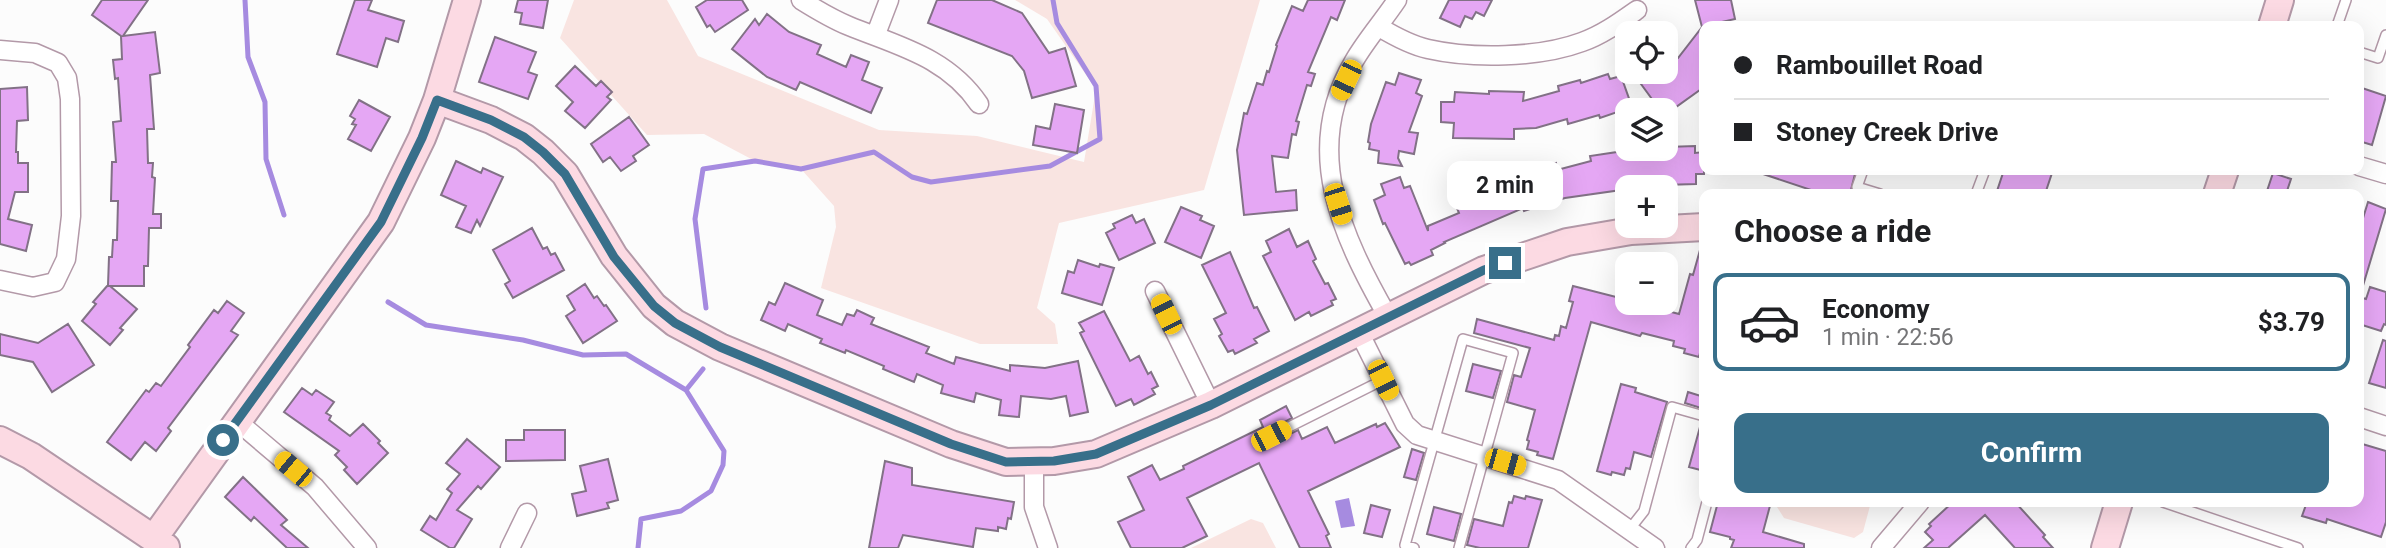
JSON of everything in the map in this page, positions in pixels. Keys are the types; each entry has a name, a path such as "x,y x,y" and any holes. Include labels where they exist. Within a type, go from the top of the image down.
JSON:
{"street":[{"path":"0,440 31,456 160,543 237,421 381,222 422,138 437,100 467,0"},
{"path":"801,0 850,27 876,34 927,58 951,73 971,92 979,104"},
{"path":"876,34 889,0"},
{"path":"1388,317 1346,229 1330,180 1328,146 1337,98 1354,61 1397,0"},
{"path":"2274,21 2280,0"},
{"path":"1379,27 1401,40 1428,49 1488,55 1543,52 1581,42 1609,29 1637,10"},
{"path":"0,50 35,52 58,63 67,78 70,99 71,216 66,259 55,282 33,287 0,280"},
{"path":"437,100 491,120 524,137 543,152 565,174 622,267 654,306 675,323 720,347 951,444 1006,462 1034,463 1096,454 1211,405 1484,270 1567,242 1631,231 1699,227"},
{"path":"2364,167 2386,174"},
{"path":"1155,291 1211,405"},
{"path":"1359,332 1405,424 1418,435 1558,480 1655,548"},
{"path":"2364,418 2386,426"},
{"path":"237,421 315,486 367,548"},
{"path":"1034,463 1034,507 1048,548"},
{"path":"1881,548 1916,507"},
{"path":"2105,548 2117,507"},
{"path":"510,548 527,513"}],"lane":[{"path":"2339,21 2346,0"},
{"path":"2364,54 2378,58 2386,35"},
{"path":"1861,175 1857,187 1864,189"},
{"path":"1414,548 1405,545 1463,339 1513,353 1459,548"},
{"path":"1271,436 1383,380"},
{"path":"1629,530 1644,511 1672,407 1699,415"},
{"path":"1691,548 1697,540 1706,507"},
{"path":"2178,507 2298,548"}],"shaded area":[{"path":"574,0 667,0 698,56 879,130 977,136 1084,162 1096,89 1047,19 1015,0 1260,0 1204,190 1059,223 1037,308 1055,324 1058,344 980,344 821,288 836,227 834,206 801,169 755,161 704,134 647,135 560,38"},
{"path":"1349,498 1355,526 1341,528 1335,501"},
{"path":"1777,507 1870,507 1863,532 1854,538 1784,518"},
{"path":"1251,519 1263,523 1276,548 1191,548"}],"building":[{"path":"102,0 148,0 123,36 155,32 160,73 150,75 154,129 147,129 148,163 153,163 152,177 155,178 153,214 161,214 161,228 149,228 148,266 144,266 144,286 110,286 137,309 120,328 123,330 110,345 82,321 96,304 93,302 108,285 109,257 112,257 113,240 117,240 118,201 111,201 112,162 116,162 113,122 121,121 118,78 115,79 113,60 122,59 121,36 92,15"},
{"path":"355,0 372,0 368,10 404,21 398,42 386,38 377,67 337,54"},
{"path":"518,0 548,0 543,28 520,24 522,13 515,12"},
{"path":"707,0 742,0 748,10 715,32 710,25 707,27 696,7"},
{"path":"937,0 992,0 1022,13 1049,53 1065,48 1076,86 1032,98 1024,71 1012,56 928,23"},
{"path":"1308,0 1345,0 1337,20 1331,17 1308,72 1315,74 1311,86 1307,85 1296,121 1299,122 1296,135 1292,134 1288,158 1272,156 1276,192 1296,190 1297,210 1244,215 1237,150 1244,113 1247,114 1257,83 1263,85 1267,71 1269,72 1276,45 1292,6 1303,11"},
{"path":"1449,0 1492,0 1484,16 1476,12 1472,19 1465,16 1460,27 1440,18"},
{"path":"1695,0 1731,0 1735,19 1700,21"},
{"path":"767,14 789,32 821,45 817,54 846,67 851,55 869,62 862,80 882,88 871,113 800,82 796,90 767,77 732,49 755,19 759,25"},
{"path":"1699,31 1699,91 1678,106 1678,98 1651,98 1641,84 1678,84 1678,58"},
{"path":"495,37 536,52 528,72 537,75 528,99 479,82"},
{"path":"575,66 596,86 601,81 612,92 607,97 611,100 585,128 565,111 573,102 556,86"},
{"path":"1399,73 1421,80 1416,93 1422,96 1409,132 1418,133 1414,154 1399,151 1398,158 1402,166 1378,163 1379,151 1369,149 1368,142 1371,124 1386,82 1395,85"},
{"path":"1608,74 1610,79 1615,78 1615,84 1624,84 1629,98 1615,98 1615,113 1600,118 1599,115 1568,124 1567,119 1536,128 1514,129 1514,139 1453,138 1454,123 1441,122 1441,102 1454,102 1455,92 1524,92 1523,101 1559,91 1558,86 1580,80 1581,83"},
{"path":"27,87 28,120 17,121 16,152 18,163 28,163 28,192 15,192 8,219 32,225 26,251 0,244 0,89"},
{"path":"2364,89 2386,96 2372,145 2364,143"},
{"path":"359,100 390,117 371,151 348,139 356,125 352,124 355,119 350,116"},
{"path":"1055,104 1084,110 1077,153 1033,145 1036,126 1050,129"},
{"path":"629,117 649,145 633,156 636,161 621,171 610,157 603,162 591,144"},
{"path":"1695,146 1695,153 1699,153 1699,174 1696,174 1696,184 1678,185 1678,175 1615,175 1615,191 1565,198 1524,211 1523,208 1444,242 1431,250 1433,255 1411,265 1409,262 1405,264 1385,223 1383,224 1374,200 1385,195 1381,184 1400,177 1404,188 1410,186 1428,231 1428,226 1459,213 1454,201 1458,200 1456,196 1488,182 1491,188 1535,173 1533,169 1556,163 1557,170 1591,161 1590,156 1615,152 1615,161 1678,161 1678,147"},
{"path":"456,161 481,173 483,168 503,177 480,226 477,220 471,233 456,227 466,206 441,195"},
{"path":"1766,175 1855,175 1851,189 1808,189"},
{"path":"2002,175 2051,175 2047,189 1998,189"},
{"path":"2272,175 2291,179 2288,189 2268,189"},
{"path":"2368,202 2386,209 2364,282 2364,215"},
{"path":"1181,207 1202,216 1200,220 1214,226 1201,258 1165,242"},
{"path":"1132,215 1136,223 1144,219 1155,243 1119,260 1106,233 1115,228 1113,224"},
{"path":"532,228 543,249 547,247 551,255 555,253 564,270 513,298 505,284 510,281 493,250"},
{"path":"1289,229 1297,247 1308,241 1316,259 1313,261 1336,299 1331,301 1333,305 1311,316 1309,312 1295,320 1263,256 1271,252 1266,241"},
{"path":"1230,252 1254,308 1257,307 1269,331 1254,339 1257,343 1235,354 1233,350 1228,352 1219,336 1222,334 1214,319 1226,313 1202,265"},
{"path":"1699,254 1699,357 1684,353 1685,349 1673,346 1674,341 1642,333 1640,336 1591,322 1553,459 1527,449 1535,410 1507,402 1514,375 1521,377 1530,348 1474,333 1477,319 1554,340 1555,335 1559,336 1561,326 1566,328 1573,302 1569,301 1573,286 1615,297 1615,315 1678,315 1690,274 1693,275"},
{"path":"1078,260 1099,267 1100,264 1114,268 1102,305 1062,293 1068,271 1074,273"},
{"path":"785,283 823,300 817,315 842,325 847,314 854,316 857,310 874,318 871,324 929,347 926,353 954,364 956,357 1010,371 1010,365 1045,368 1078,361 1088,412 1070,416 1066,396 1051,399 1021,396 1019,417 999,415 1001,400 976,393 974,402 941,393 943,385 917,374 914,382 846,350 845,353 820,343 822,339 788,324 785,331 761,320 769,302 775,305"},
{"path":"585,284 594,298 597,296 604,306 606,305 617,321 583,343 566,316 575,310 567,296"},
{"path":"2370,287 2386,292 2386,325 2384,324 2381,331 2364,326 2366,299"},
{"path":"227,301 244,313 231,331 238,335 168,428 171,431 156,451 145,442 131,460 107,442 146,390 149,392 156,383 161,386 214,310 218,313"},
{"path":"1104,311 1130,361 1139,356 1158,386 1152,389 1155,394 1134,405 1131,399 1116,406 1080,333 1084,331 1079,323"},
{"path":"68,324 94,365 52,392 33,362 0,355 0,334 38,343"},
{"path":"2383,340 2386,341 2386,388 2369,383"},
{"path":"1473,364 1501,371 1493,398 1466,391"},
{"path":"1621,384 1636,388 1635,392 1667,402 1651,457 1634,452 1630,469 1626,468 1624,475 1612,472 1611,475 1597,471"},
{"path":"302,388 312,395 316,390 334,402 326,413 331,416 329,420 350,436 363,424 388,453 357,484 344,470 347,467 335,455 339,451 284,412"},
{"path":"1688,392 1699,395 1699,407 1685,403"},
{"path":"1286,406 1292,418 1266,432 1264,436 1268,442 1274,442 1298,430 1302,439 1327,427 1335,443 1376,424 1377,427 1385,423 1400,447 1308,491 1329,534 1326,536 1331,548 1300,548 1259,463 1187,498 1207,536 1182,548 1131,548 1118,522 1144,510 1128,477 1152,465 1160,480 1263,427 1260,420"},
{"path":"524,430 565,430 565,460 506,461 506,440 524,440"},
{"path":"1699,431 1699,470 1689,467"},
{"path":"467,439 500,467 481,489 478,486 457,510 472,519 454,548 450,548 421,530 430,516 436,520 452,493 447,489 460,474 446,463"},
{"path":"2364,444 2386,451 2386,522 2381,537 2327,519 2326,523 2302,516 2305,507 2364,507"},
{"path":"1412,449 1424,453 1416,480 1404,477"},
{"path":"608,459 618,500 607,503 609,508 577,516 572,494 586,491 580,466"},
{"path":"885,461 912,468 912,485 1014,502 1006,529 998,527 998,531 976,528 973,547 903,535 898,548 869,548"},
{"path":"243,477 287,520 281,525 308,548 287,548 254,517 251,521 225,497"},
{"path":"1514,496 1542,500 1528,548 1480,548 1467,545 1474,519 1503,526 1509,502 1512,503"},
{"path":"1371,505 1390,510 1382,537 1364,533"},
{"path":"1434,507 1461,514 1454,541 1427,534"},
{"path":"1717,507 1770,507 1763,532 1804,544 1804,548 1731,548 1734,540 1710,532"},
{"path":"1948,507 2020,507 2053,548 2015,548 1985,515 1948,548 1924,548 1933,540 1925,532 1931,526 1929,524"}],"waterway":[{"path":"245,0 248,57 265,102 266,159 284,215"},
{"path":"706,308 695,219 703,169 755,161 801,169 874,152 912,177 931,182 1050,166 1100,139 1096,86 1057,23 1053,0"},
{"path":"388,302 426,325 523,340 583,355 626,354 686,390 724,451 723,465 711,491 681,511 641,519 638,548"},
{"path":"686,390 703,369"}],"route":[{"path":"223,440 381,222 422,138 437,100 491,120 524,137 543,152 565,174 614,257 654,306 675,323 720,347 951,444 1006,462 1034,463 1096,454 1211,405 1484,270 1505,263"}]}
